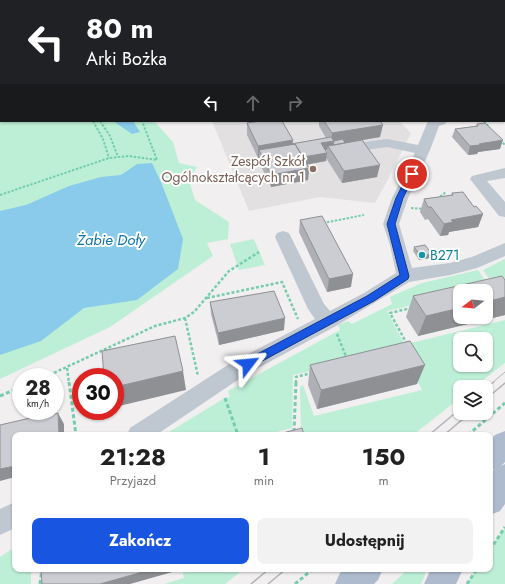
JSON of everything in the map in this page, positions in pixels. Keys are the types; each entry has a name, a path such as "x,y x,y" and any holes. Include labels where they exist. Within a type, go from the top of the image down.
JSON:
{"main road":[{"path":"493,455 505,444"},
{"path":"493,496 505,478"},
{"path":"351,584 364,572"},
{"path":"440,584 446,572"}],"street":[{"path":"405,276 391,224 400,198 423,150 434,122"},
{"path":"350,148 387,143 423,150"},
{"path":"505,173 477,179 505,212"},
{"path":"283,237 317,308 329,320"},
{"path":"143,432 221,380 370,298 405,276 450,269 477,262 505,249"},
{"path":"0,523 12,516"}],"path":[{"path":"94,122 99,128 106,143 109,158"},
{"path":"101,122 110,136 118,157"},
{"path":"0,195 109,158 129,156 157,160 142,122"},
{"path":"485,122 492,131"},
{"path":"497,136 505,145"},
{"path":"436,200 446,192"},
{"path":"405,206 422,210 426,209"},
{"path":"319,223 364,215"},
{"path":"64,369 155,326 185,318 194,312 229,272 259,252"},
{"path":"207,298 282,282 300,324"},
{"path":"408,345 390,313 413,308"},
{"path":"185,318 199,378"},
{"path":"329,320 334,327 350,365"},
{"path":"67,368 76,432"},
{"path":"292,432 295,431 296,377 319,372"},
{"path":"221,380 237,432"},
{"path":"0,396 12,391"},
{"path":"471,432 505,403"},
{"path":"493,546 505,528"},
{"path":"40,584 42,572"},
{"path":"295,584 309,572"},
{"path":"467,584 475,572"}],"shaded area":[{"name":"Zespół Szkół Ogólnokształcących nr 1","path":"212,122 400,122 411,133 375,203 320,197 249,211"}],"green space":[{"path":"0,122 155,122 173,142 179,163 197,167 189,180 195,200 229,222 228,239 207,243 213,256 110,327 23,368 12,368 12,373 0,379"},
{"path":"254,239 265,265 239,270 230,244"},
{"path":"505,259 505,313 498,291 483,270"},
{"path":"478,270 488,284 453,284 453,296 387,311 407,349 293,375 292,428 276,432 169,432 223,399 230,397 228,391 340,330 338,325 348,321 352,324 392,304 390,297 422,283"},
{"path":"505,320 505,363 483,380 453,380 453,404 417,432 301,432 300,387 303,385 314,416 422,390 405,356 411,343 453,333 453,372 493,372 493,332 456,332"},
{"path":"505,527 505,584 467,584 475,572 493,572 493,545"},
{"path":"12,549 12,572 31,572 31,584 0,584 0,557"},
{"path":"183,572 240,572 225,584 164,584 184,578"},
{"path":"405,572 424,572 425,575 421,584 392,584"}],"water":[{"path":"114,122 134,122 140,132 132,134"},
{"name":"Żabie Doły","path":"152,163 183,239 178,269 137,300 84,308 41,341 0,355 0,211 26,205 69,186 101,177 121,175 137,164"}],"building":[{"path":"283,122 293,140 258,146 247,123"},
{"path":"325,122 381,122 383,125 332,133"},
{"path":"485,123 503,140 470,146 455,129 478,126 477,124"},
{"path":"331,137 334,141 321,143 327,153 303,157 295,144 280,146"},
{"path":"343,139 345,143 333,145 334,141"},
{"path":"362,140 380,165 344,171 328,146"},
{"path":"295,144 309,168 271,175 259,150"},
{"path":"463,192 474,207 476,206 483,214 451,220 453,222 444,224 431,207 428,207 424,199 453,195 452,193"},
{"path":"322,216 353,274 329,279 300,220"},
{"path":"425,245 432,254 421,256 414,247"},
{"path":"502,276 505,280 505,297 493,300 493,284 466,284"},
{"path":"453,287 453,310 426,316 413,296"},
{"path":"274,291 285,318 218,333 210,302"},
{"path":"175,336 183,371 124,385 124,368 103,368 102,351"},
{"path":"410,341 425,365 321,390 310,365"},
{"path":"22,420 58,420 59,432 12,432 12,467 0,469 0,425"},
{"path":"302,428 303,432 287,432"},
{"path":"41,572 142,572 100,584 42,584"}],"tram line":[{"path":"493,382 505,372"},
{"path":"493,393 505,383"},
{"path":"433,432 453,415"},
{"path":"448,432 462,420"},
{"path":"251,584 265,572"},
{"path":"268,584 282,572"}],"place":[{"name":"Zespół Szkół Ogólnokształcących nr 1","path":"313,169"},
{"name":"B271","path":"422,255"}],"route":[{"path":"248,364 370,298 405,276 398,245 391,224 400,198 412,174"}]}
